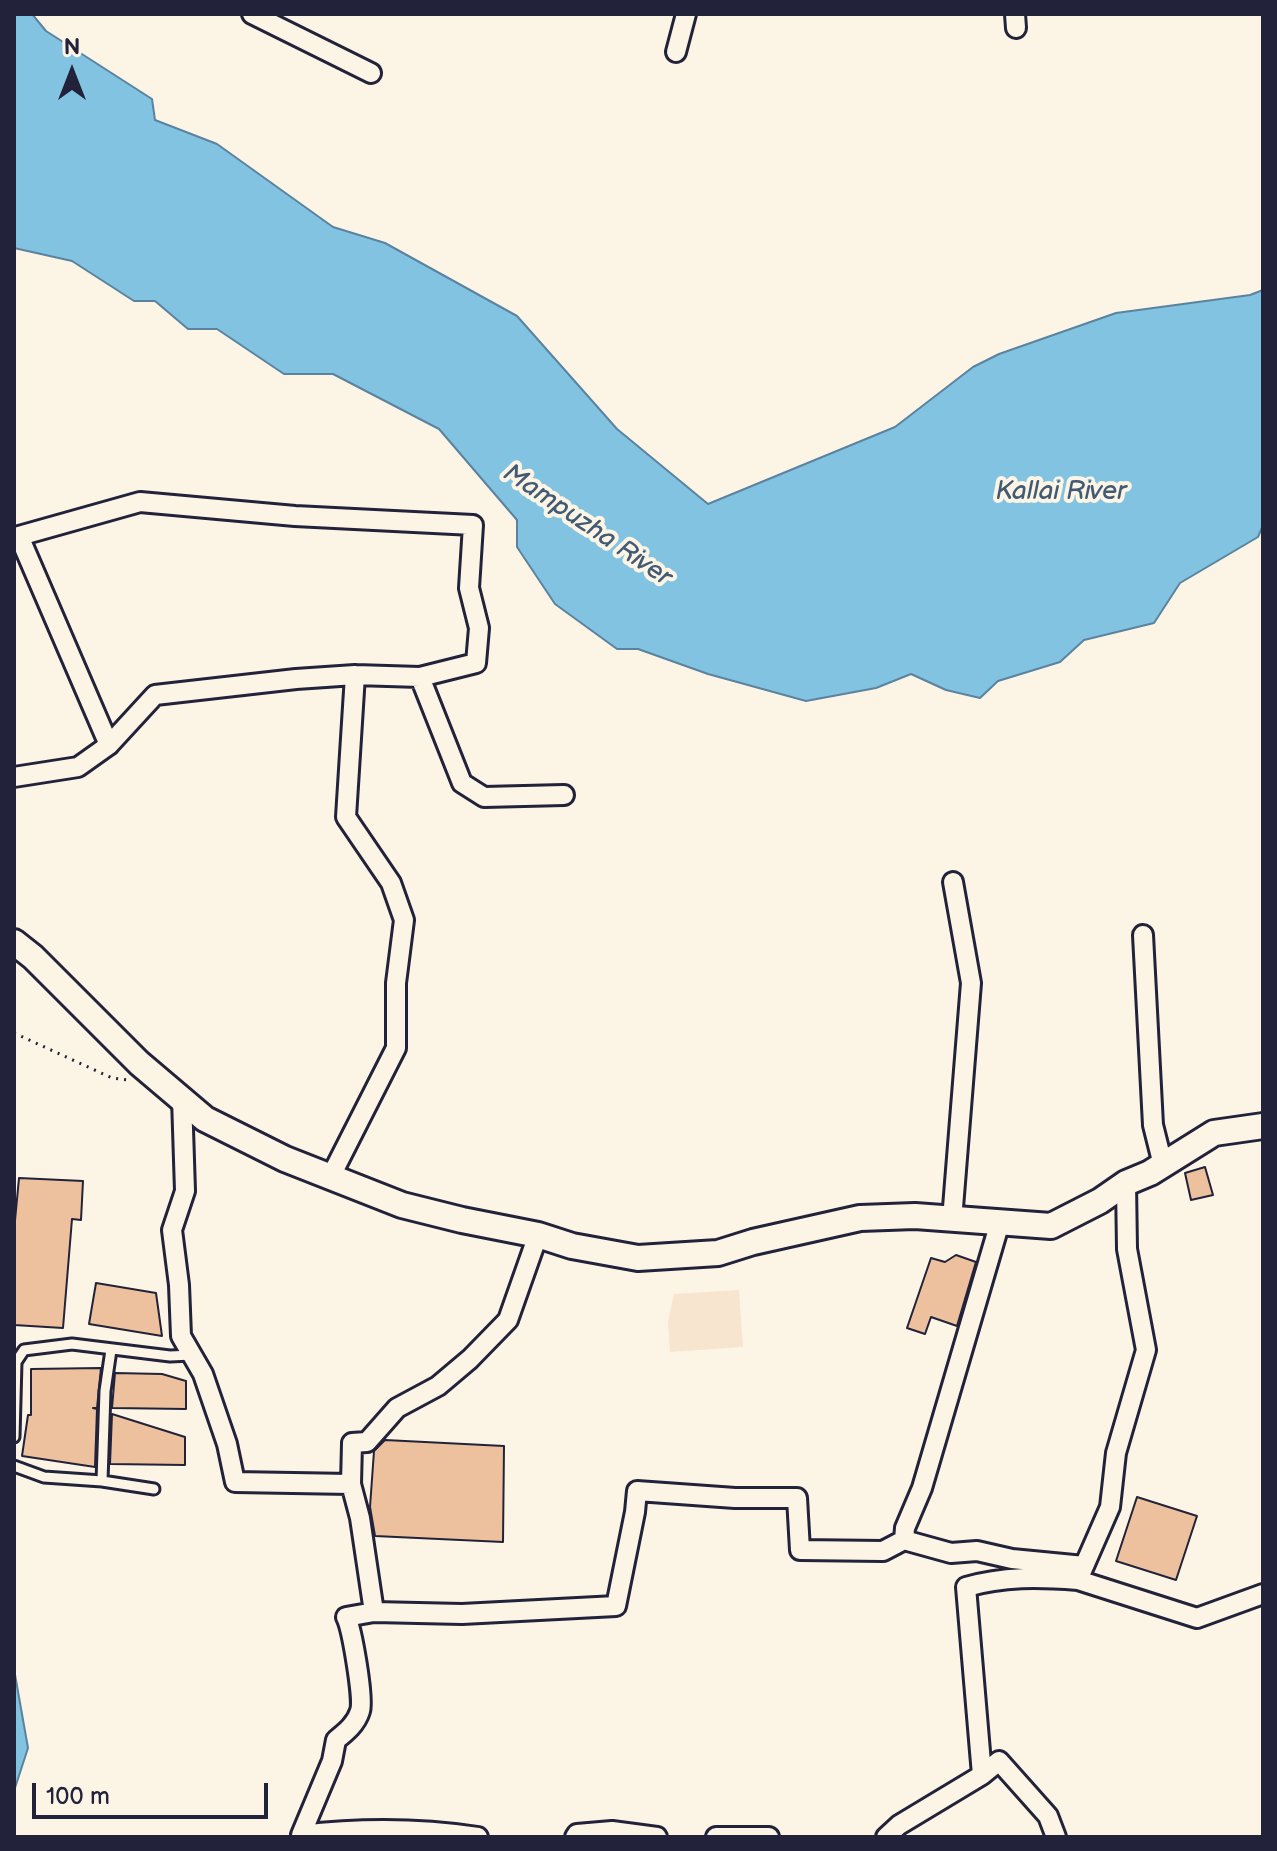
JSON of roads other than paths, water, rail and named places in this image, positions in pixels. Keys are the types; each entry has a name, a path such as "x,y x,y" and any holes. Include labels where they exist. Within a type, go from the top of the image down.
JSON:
{"main road":[{"path":"14,942 33,957 139,1063 205,1119 285,1159 402,1205 538,1235 572,1246 638,1258 718,1253 860,1218 915,1216 1051,1226 1100,1201 1214,1133 1263,1126"}],"street":[{"path":"252,14 371,73"},
{"path":"676,52 686,14"},
{"path":"14,777 78,767 109,745 155,695 296,679 355,675 420,677 476,663 479,628 469,588 473,525 295,516 140,502 19,536 109,745"},
{"path":"330,1178 396,1048 396,983 404,920 391,883 346,817 355,675"},
{"path":"420,677 462,783 484,797 564,795"},
{"path":"952,1220 971,983 953,882"},
{"path":"1143,935 1153,1125 1163,1165"},
{"path":"182,1098 185,1191 172,1230 181,1336 203,1374 227,1444 235,1482 351,1484"},
{"path":"1081,1573 1110,1507 1116,1453 1146,1350 1127,1249 1126,1183"},
{"path":"904,1540 905,1528 922,1488 1000,1222"},
{"path":"374,1612 360,1518 351,1484 352,1443 367,1442 397,1408 438,1386 508,1320 538,1235"},
{"path":"298,1836 332,1761 336,1740 351,1727 361,1709 354,1649 346,1617 374,1612 462,1614 616,1606 637,1491 735,1498 797,1498 800,1550 883,1551 904,1540 951,1553 977,1551 1081,1573 1197,1618 1263,1594"},
{"path":"982,1775 966,1587 992,1579 1081,1573"},
{"path":"886,1837 899,1825 982,1775 999,1761 1048,1816 1056,1837"},
{"path":"298,1836 356,1830 425,1831 478,1837"},
{"path":"575,1837 577,1834 612,1831 657,1837"},
{"path":"716,1837 769,1837"}],"lane":[{"path":"14,1437 16,1362 24,1350 72,1344 111,1350 192,1355"},
{"path":"102,1481 105,1391 111,1350"},
{"path":"14,1466 44,1477 154,1489"}],"water":[{"name":"Kallai River","path":"14,14 32,14 46,31 152,99 155,120 217,144 333,227 385,243 517,316 617,429 708,504 895,427 973,367 999,354 1116,313 1250,295 1263,290 1263,525 1258,537 1180,583 1154,623 1084,640 1060,662 998,681 980,698 946,690 911,674 876,688 806,701 708,674 638,649 617,649 555,604 517,547 517,520 439,429 333,374 284,374 217,329 188,329 155,301 134,301 72,261 14,248"},
{"path":"14,1669 28,1748 14,1791"}],"water label":[{"name":"Mampuzha River","path":"587,526"}]}
